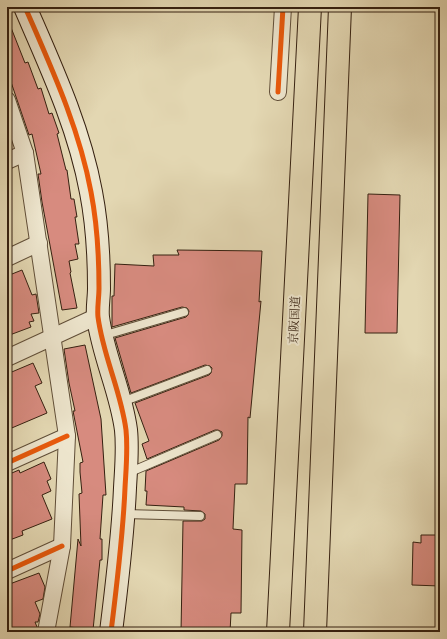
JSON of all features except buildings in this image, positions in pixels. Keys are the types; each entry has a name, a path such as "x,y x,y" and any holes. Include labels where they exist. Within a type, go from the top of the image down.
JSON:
{"highway":[{"name":"京阪国道","path":"278,632 310,7"},
{"path":"316,632 340,7"}],"street":[{"path":"25,7 55,75 77,135 92,193 96,233 100,326 105,351 120,402 126,430 126,474 123,531 111,632"},
{"path":"278,92 283,7"},
{"path":"7,100 25,153 67,436 62,546 46,632"},
{"path":"7,161 25,153"},
{"path":"7,258 39,243"},
{"path":"7,358 52,336 100,326"},
{"path":"7,463 67,436"},
{"path":"7,571 62,546"}],"lane":[{"path":"100,326 184,312"},
{"path":"120,402 207,370"},
{"path":"126,474 218,435"},
{"path":"124,514 200,516"}],"cycle path":[{"path":"25,7 45,52 72,121 86,168 95,216 99,276 98,317 100,331 124,416 126,430 127,459 123,524 111,632"},
{"path":"278,92 283,7"},
{"path":"7,463 67,436"},
{"path":"7,571 62,546"}]}
